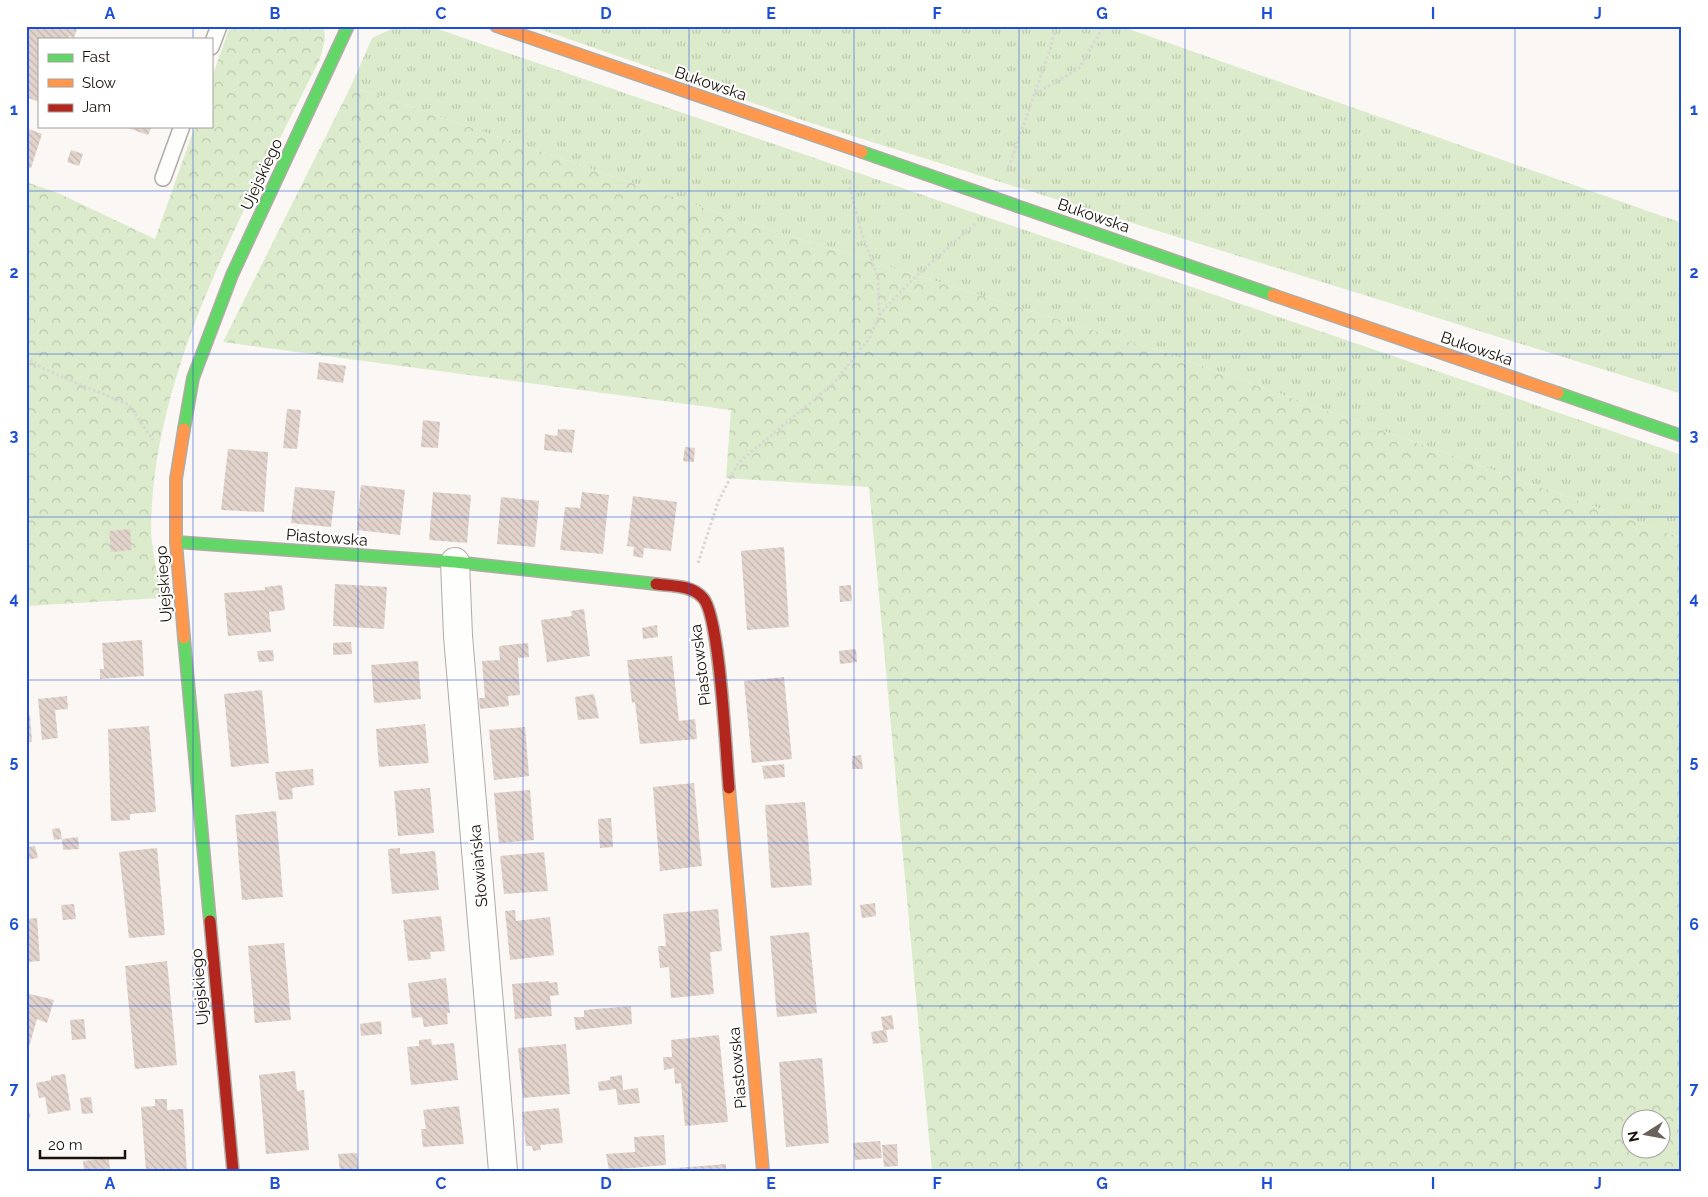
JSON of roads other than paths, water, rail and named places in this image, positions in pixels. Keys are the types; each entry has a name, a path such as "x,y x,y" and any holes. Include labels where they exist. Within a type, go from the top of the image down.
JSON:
{"street":[{"name":"Ujejskiego","path":"233,1171 180,609 176,542 176,479 196,370 232,275 348,26"},
{"name":"Bukowska","path":"496,26 1682,436"},
{"name":"Piastowska","path":"176,542 456,562 690,588 704,598 714,624 763,1171"},
{"name":"Słowiańska","path":"456,562 459,646 503,1171"}],"lane":[{"path":"212,44 219,26"},
{"path":"163,178 181,128"}]}
